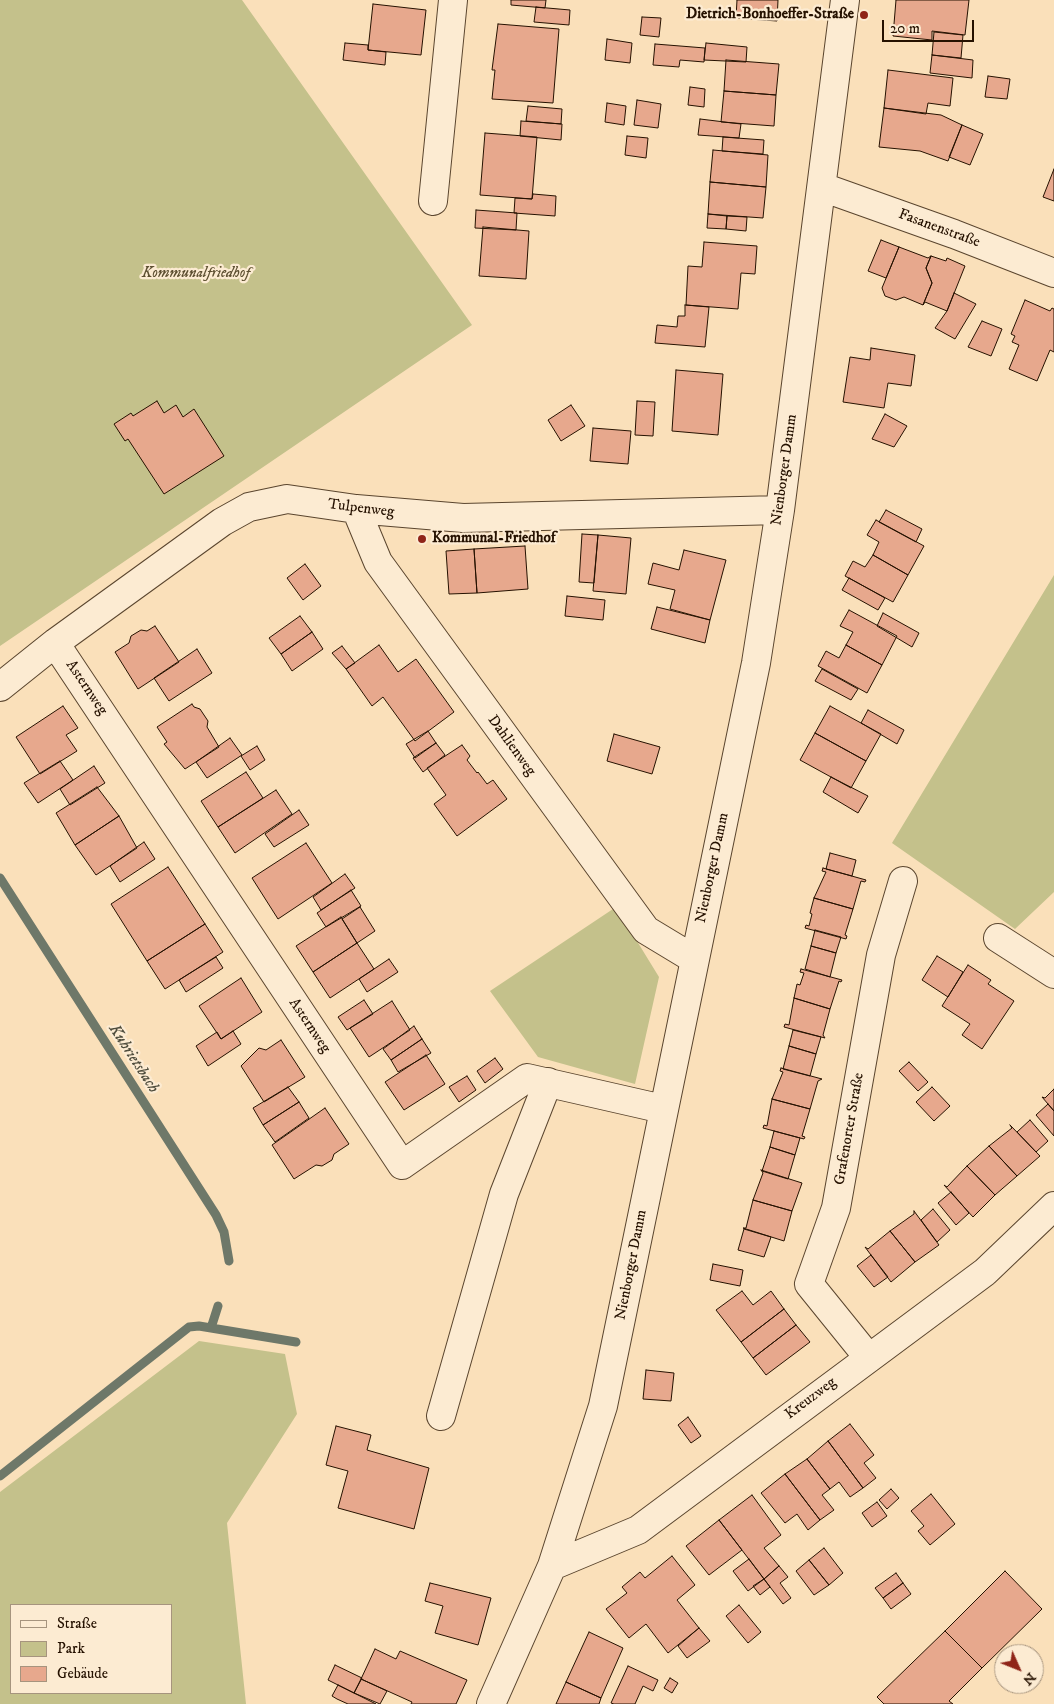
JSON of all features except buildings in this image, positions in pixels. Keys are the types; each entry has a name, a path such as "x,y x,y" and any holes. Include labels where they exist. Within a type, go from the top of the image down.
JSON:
{"street":[{"path":"433,201 453,0"},
{"name":"Nienborger Damm","path":"490,1704 552,1566 603,1406 756,663 780,510 822,187 842,4"},
{"name":"Fasanenstraße","path":"822,187 954,234 1054,273"},
{"name":"Tulpenweg","path":"0,687 56,643 222,522 249,508 287,499 356,509 463,518 780,510"},
{"name":"Dahlienweg","path":"356,509 378,562 646,930 694,959"},
{"name":"Asternweg","path":"56,643 402,1165 527,1078 663,1109"},
{"name":"Grafenorter Straße","path":"868,1357 809,1284 836,1208 882,956 903,881"},
{"path":"998,938 1054,974"},
{"path":"441,1416 504,1194 548,1082"},
{"name":"Kreuzweg","path":"552,1566 638,1530 868,1357 985,1272 1054,1206"}],"green space":[{"name":"Kommunalfriedhof","path":"0,0 242,0 472,325 0,646"},
{"path":"1054,575 1054,892 1015,929 892,843"},
{"path":"616,907 659,977 635,1084 538,1057 490,991"},
{"path":"199,1341 285,1354 297,1414 227,1523 246,1704 0,1704 0,1492"}],"waterway":[{"name":"Kuhrietsbach","path":"0,878 216,1215 224,1232 229,1261"},
{"name":"Kuhrietsbach","path":"211,1328 218,1306"},
{"name":"Kuhrietsbach","path":"0,1476 189,1327 199,1326 296,1342"}],"place":[{"name":"Dietrich-Bonhoeffer-Straße","path":"864,15"},
{"name":"Kommunal-Friedhof","path":"422,539"}]}
